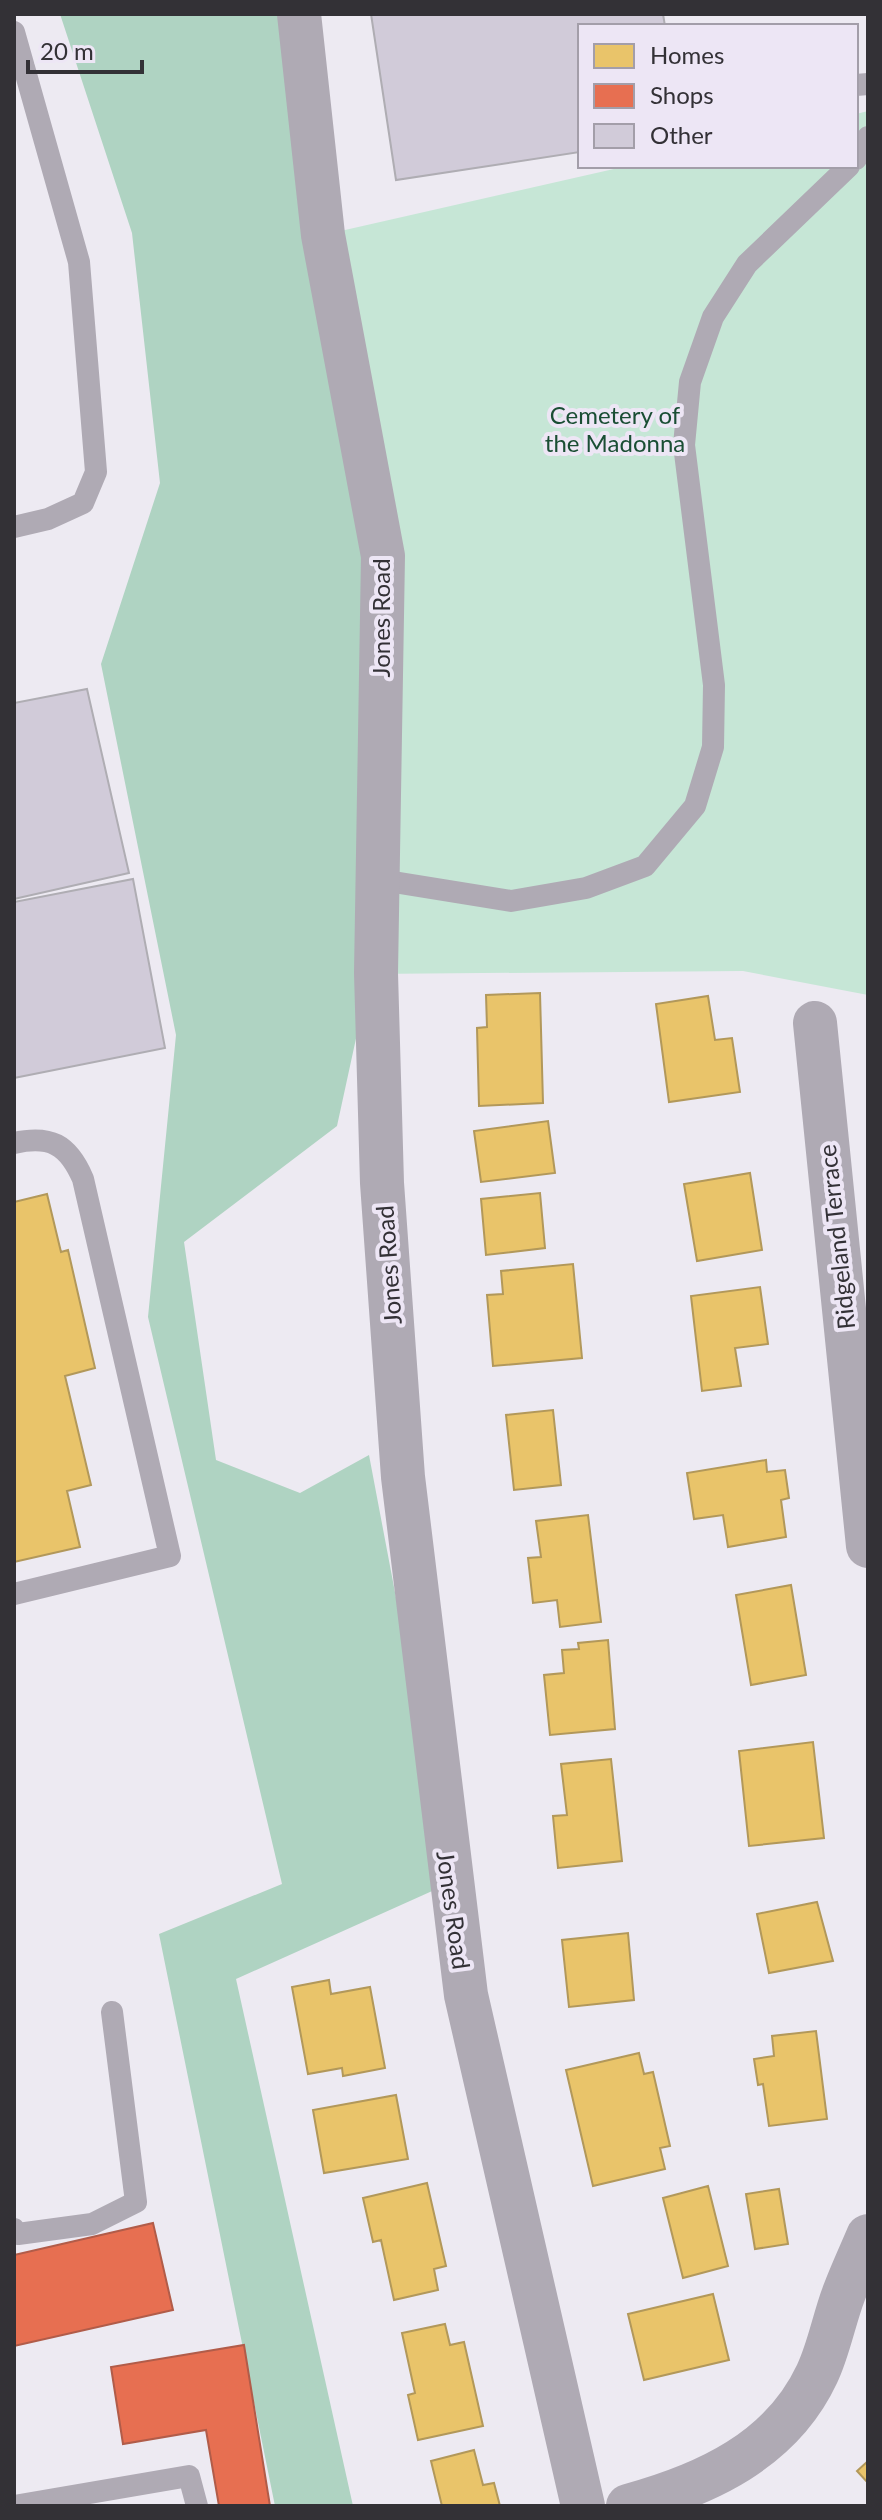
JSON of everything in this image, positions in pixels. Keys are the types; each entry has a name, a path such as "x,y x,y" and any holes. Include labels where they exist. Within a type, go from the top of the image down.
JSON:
{"street":[{"name":"Jones Road","path":"299,14 323,235 383,556 375,879 382,1183 402,1462 450,1883 466,1995 583,2506"},
{"name":"Ridgeland Terrace","path":"815,1023 864,1480 868,1546"},
{"path":"628,2506 684,2491 734,2465 788,2421 817,2374 844,2292 868,2236"}],"lane":[{"path":"14,32 79,262 96,472 83,503 48,519 14,527"},
{"path":"858,155 868,137"},
{"path":"375,879 511,901 586,888 645,866 695,806 713,747 714,685 684,445 690,382 713,317 747,264 847,168"},
{"path":"14,1143 46,1139 60,1144 69,1153 83,1179 170,1556 14,1594"},
{"path":"14,2229 18,2234 92,2224 136,2202 112,2012"},
{"path":"14,2506 189,2476 197,2506"}],"green space":[{"path":"60,14 299,14 383,556 370,974 337,1126 184,1242 216,1460 300,1493 369,1455 450,1883 236,1979 353,2506 275,2506 159,1934 282,1884 148,1317 176,1035 101,664 160,483 132,233"},
{"name":"Cemetery of the Madonna","path":"868,111 868,995 743,971 370,974 323,235 618,168 858,168 858,114"}],"building: Homes":[{"path":"540,993 543,1103 479,1106 477,1028 487,1027 486,995"},
{"path":"708,996 715,1040 732,1038 740,1092 669,1102 656,1004"},
{"path":"548,1121 555,1173 481,1182 474,1131"},
{"path":"750,1173 762,1250 697,1261 684,1184"},
{"path":"540,1193 545,1248 486,1255 481,1199"},
{"path":"47,1194 61,1252 68,1250 95,1368 65,1376 91,1485 67,1491 80,1547 14,1562 14,1202"},
{"path":"573,1264 582,1358 493,1366 487,1295 503,1294 501,1271"},
{"path":"760,1287 768,1344 735,1348 741,1386 702,1391 691,1296"},
{"path":"553,1410 561,1485 514,1490 506,1415"},
{"path":"766,1460 767,1472 785,1470 789,1498 781,1500 786,1537 728,1547 723,1515 694,1519 687,1473"},
{"path":"588,1515 601,1622 560,1627 557,1600 533,1603 528,1558 541,1557 536,1521"},
{"path":"791,1585 806,1675 751,1685 736,1595"},
{"path":"608,1640 615,1729 550,1735 544,1675 564,1673 562,1650 579,1649 578,1643"},
{"path":"813,1742 824,1838 749,1846 739,1751"},
{"path":"611,1759 622,1861 558,1868 553,1816 567,1815 561,1764"},
{"path":"817,1902 833,1961 769,1973 757,1914"},
{"path":"628,1933 634,2000 569,2007 562,1940"},
{"path":"329,1980 331,1994 370,1987 385,2068 343,2076 342,2068 308,2074 292,1987"},
{"path":"816,2031 827,2119 769,2126 763,2084 758,2085 754,2059 774,2056 772,2036"},
{"path":"639,2053 644,2074 653,2072 670,2146 660,2148 665,2169 593,2186 566,2070"},
{"path":"396,2095 408,2159 324,2173 313,2110"},
{"path":"427,2183 446,2266 434,2269 438,2290 394,2300 381,2240 373,2242 363,2198"},
{"path":"708,2186 728,2266 683,2278 663,2198"},
{"path":"779,2189 788,2244 755,2249 746,2194"},
{"path":"713,2294 729,2360 644,2380 628,2314"},
{"path":"445,2324 450,2345 464,2342 483,2426 418,2440 408,2395 415,2393 402,2333"},
{"path":"474,2450 483,2485 494,2483 500,2506 442,2506 431,2461"},
{"path":"868,2461 868,2483 857,2471"}],"building: Shops":[{"path":"153,2223 173,2310 14,2346 14,2255"},
{"path":"244,2345 270,2506 219,2506 206,2430 123,2444 111,2367"}],"building: Other":[{"path":"371,14 663,14 665,24 578,24 578,152 396,180"},
{"path":"87,689 129,873 14,899 14,703"},
{"path":"133,879 165,1048 14,1078 14,902"}]}
